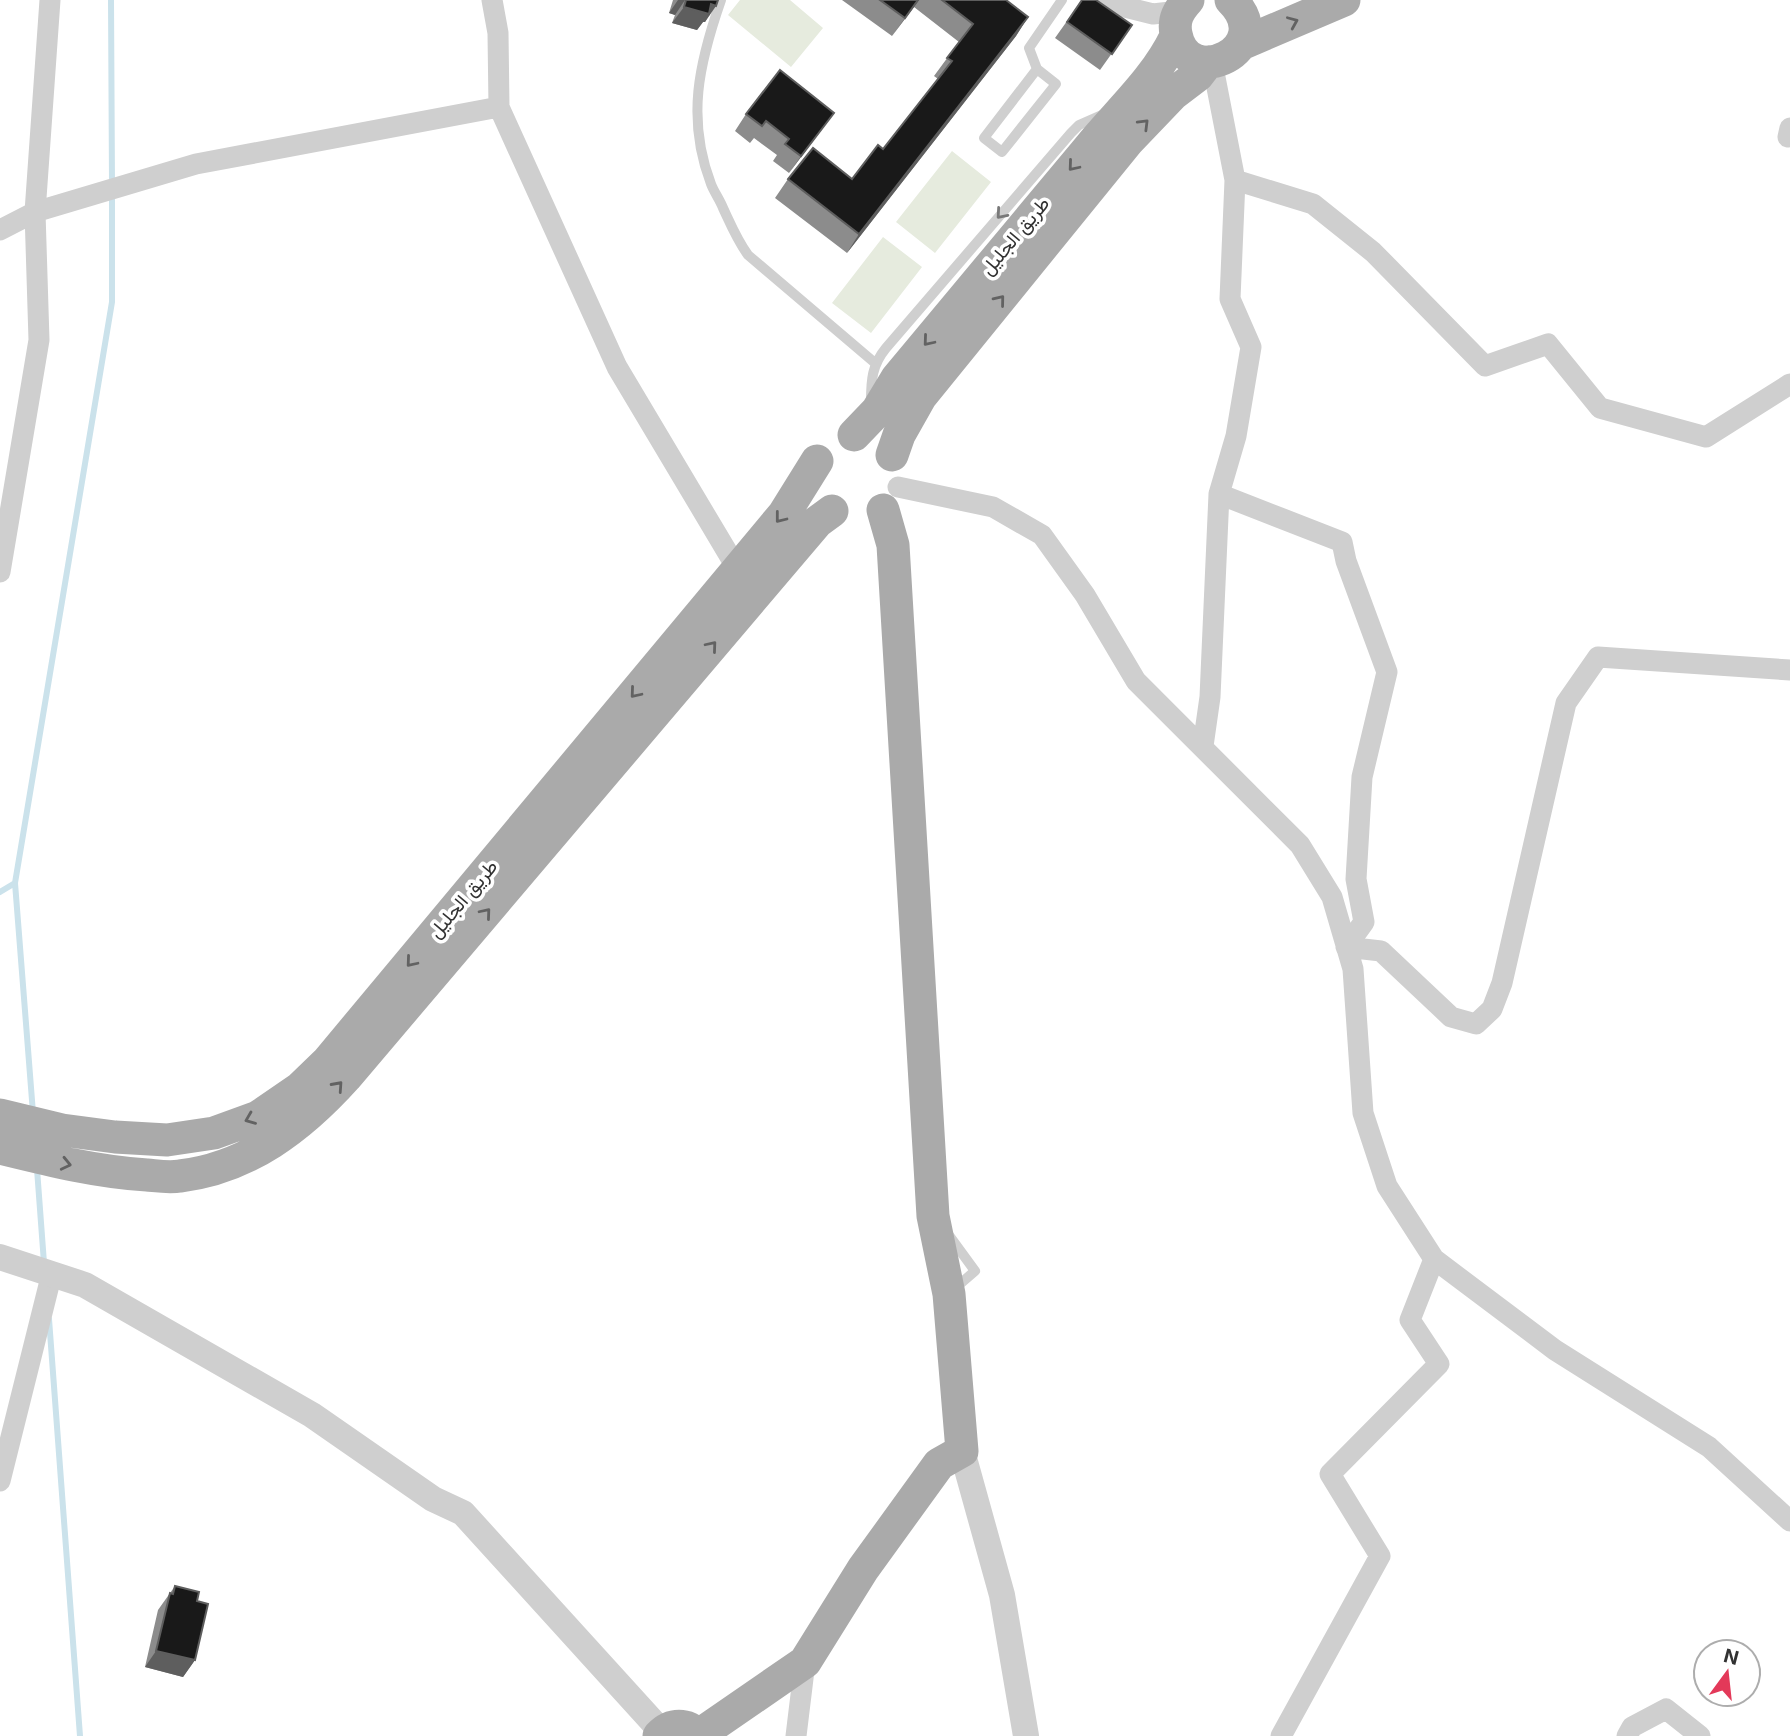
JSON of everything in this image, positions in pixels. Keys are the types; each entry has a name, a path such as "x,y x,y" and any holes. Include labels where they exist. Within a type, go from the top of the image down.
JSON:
{"main road":[{"path":"1231,0 1264,0"},
{"path":"1231,0 1240,10 1244,21 1241,44"},
{"path":"1241,44 1344,0"},
{"path":"1182,14 1183,51 1192,58 1210,62"},
{"name":"طريق الجليل","path":"863,426 897,378 1165,58 1182,14"},
{"name":"طريق الجليل","path":"891,484 899,435 921,396 1128,141 1173,94 1210,62 1224,60 1241,44"},
{"path":"660,1734 674,1726 681,1726 699,1736 805,1662 863,1569 939,1464 962,1451 949,1294 933,1216 891,484 877,440 863,435 863,426 825,449 817,461 814,475 816,489 832,511 858,519 871,516 891,484"},
{"name":"طريق الجليل","path":"0,1115 62,1129 167,1140 214,1133 258,1117 299,1089 328,1061 738,570 784,514 817,461"},
{"name":"طريق الجليل","path":"0,1148 116,1173 178,1177 221,1167 266,1146 299,1125 346,1077 817,522 832,511"}],"street":[{"path":"0,572 39,340 36,212 50,0"},
{"path":"492,0 498,33 499,107 617,367 738,570"},
{"path":"1097,0 1140,12 1182,14"},
{"path":"1203,746 1210,697 1219,494 1236,436 1251,347 1230,299 1235,180 1210,62"},
{"path":"0,230 36,212 196,164 499,107"},
{"path":"1235,180 1313,204 1373,252 1485,366 1548,344 1600,408 1706,437 1790,384"},
{"path":"891,484 993,507 1042,535 1084,595 1136,681 1300,845 1332,897 1353,969 1363,1113 1387,1186 1434,1259 1555,1350 1709,1447 1790,1521"},
{"path":"1219,494 1342,542 1346,561 1387,672 1362,777 1356,879 1364,922 1346,947"},
{"path":"1346,947 1381,951 1451,1017 1476,1024 1492,1009 1502,983 1566,703 1598,657 1790,670"},
{"path":"0,1257 85,1285 312,1415 433,1499 463,1513 660,1734"},
{"path":"1281,1736 1380,1556 1330,1474 1439,1364 1410,1320 1434,1259"},
{"path":"0,1480 52,1273"},
{"path":"962,1451 1002,1595 1026,1736"},
{"path":"796,1736 805,1662"},
{"path":"1627,1736 1632,1727 1666,1709 1700,1736"}],"lane":[{"path":"721,0 704,51 697,89 701,146 711,183 735,237 748,255 875,363"},
{"path":"1037,69 984,138 1002,152 1056,84 1037,69 1029,48 1062,0"},
{"path":"863,426 875,363 1070,133 1088,120 1123,108"}],"shaded area":[{"path":"740,0 790,0 823,28 791,67 728,15"},
{"path":"952,151 991,182 935,253 896,222"},
{"path":"883,237 922,267 871,333 832,303"}],"building":[{"path":"686,0 718,0 716,6 711,4 709,14 684,7"},
{"path":"880,0 918,0 905,18"},
{"path":"942,0 1006,0 1028,17 859,234 788,179 813,148 852,179 878,145 883,149 952,61 947,58 973,24"},
{"path":"1082,0 1096,0 1132,25 1112,54 1067,22"},
{"path":"780,70 834,113 801,156 785,144 789,139 766,121 762,126 746,114"},
{"path":"175,1586 199,1592 197,1601 208,1604 195,1660 156,1651 170,1593 173,1594"}],"waterway":[{"path":"111,0 112,184"},
{"path":"33,1113 15,883 112,302 112,194"},
{"path":"0,892 15,883"},
{"path":"37,1169 44,1263"},
{"path":"49,1319 80,1736"}]}
